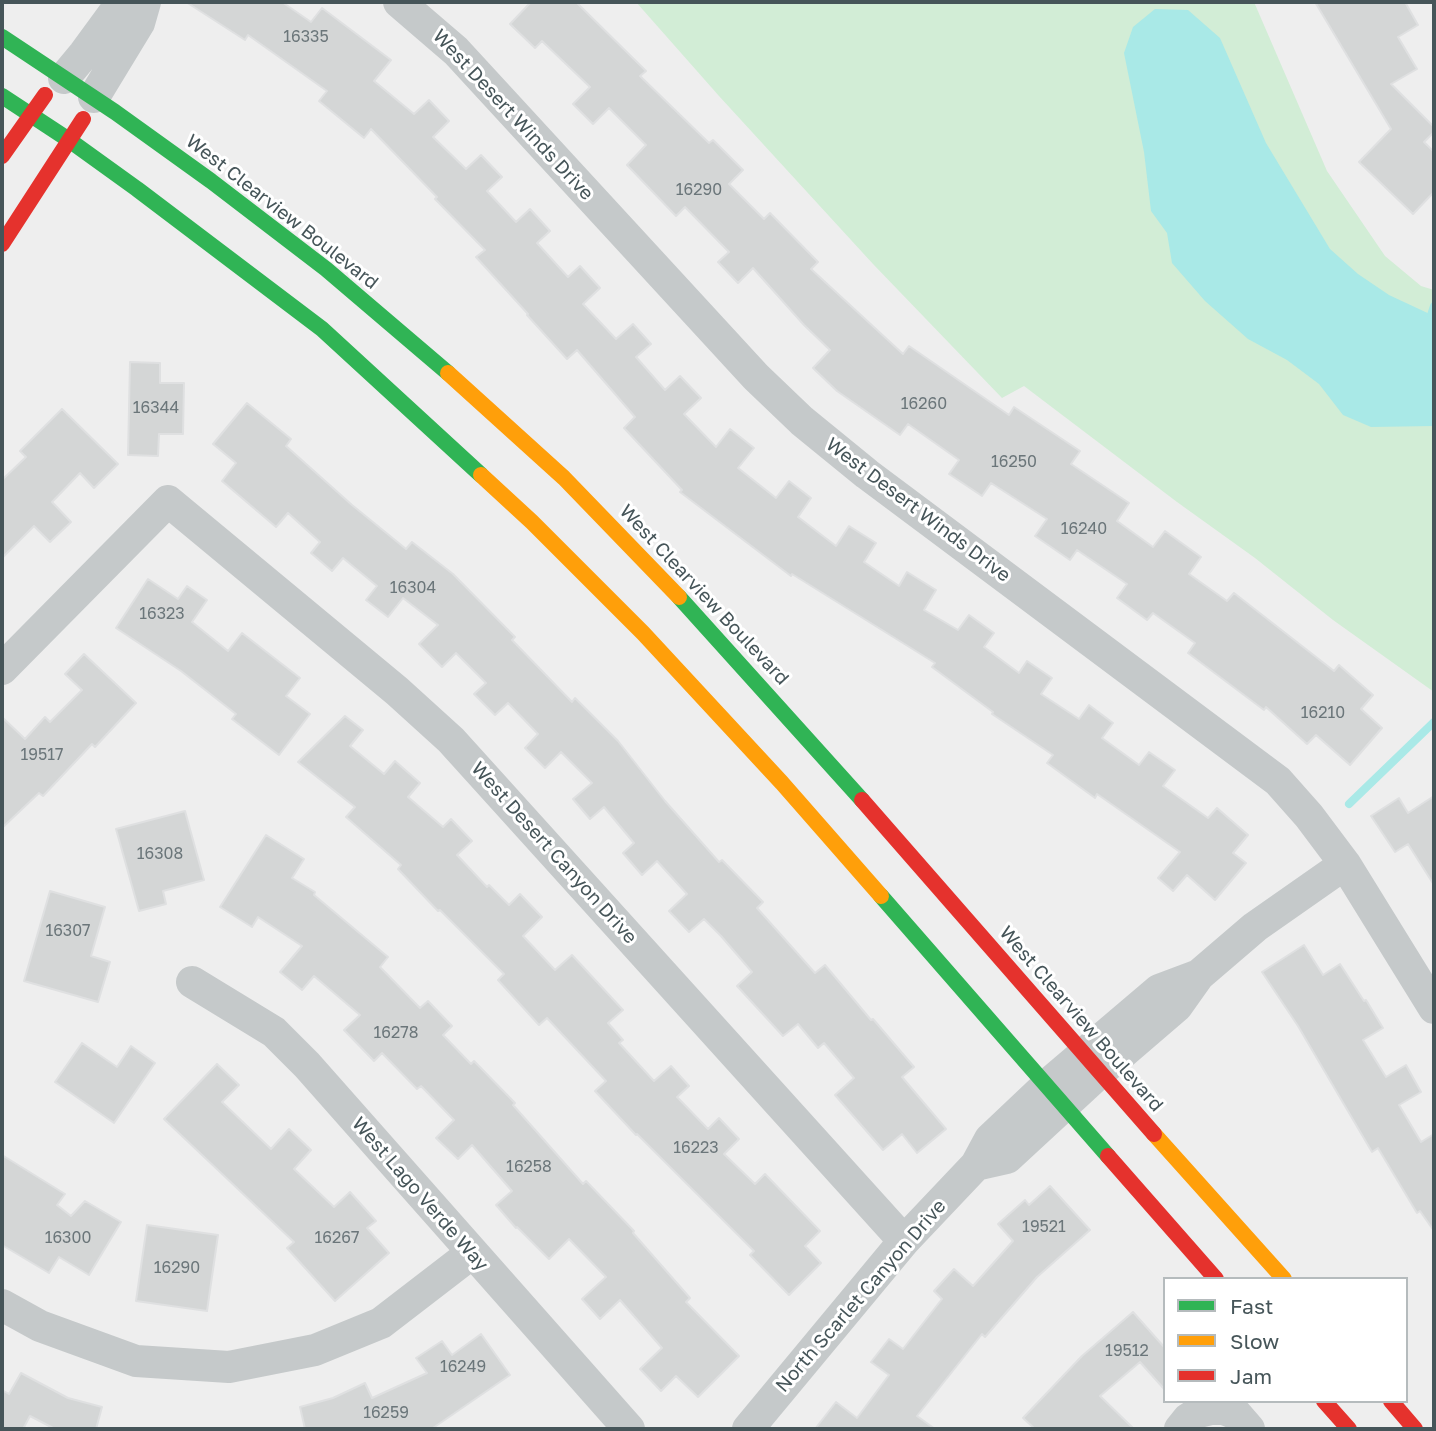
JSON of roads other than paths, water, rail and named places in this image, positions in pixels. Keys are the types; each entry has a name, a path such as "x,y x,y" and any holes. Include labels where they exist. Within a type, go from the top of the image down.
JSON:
{"street":[{"path":"2,156 30,114 84,54 122,2"},
{"path":"2,244 69,140 139,23 145,2"},
{"name":"West Desert Winds Drive","path":"400,2 456,51 756,377 802,421 867,474 1278,781 1309,816 1345,864 1434,1008"},
{"name":"West Clearview Boulevard","path":"2,37 94,97 211,181 326,269 446,371 564,478 629,543 815,745 1282,1277"},
{"path":"2,96 69,140 200,235 322,329 533,522 643,632 782,783 1214,1277"},
{"name":"West Desert Canyon Drive","path":"2,669 169,501 397,691 451,740 904,1241"},
{"name":"North Scarlet Canyon Drive","path":"748,1429 904,1241 976,1165 990,1139 1055,1096 1092,1063 1177,1006 1199,975 1255,926 1345,864"},
{"name":"West Lago Verde Way","path":"192,982 274,1032 307,1065 629,1429"},
{"path":"2,1304 40,1326 136,1361 229,1367 315,1350 381,1323 472,1254"},
{"path":"1326,1403 1349,1429"},
{"path":"1393,1403 1415,1429"},
{"path":"1181,1429 1188,1419 1199,1412 1224,1409 1236,1414 1249,1429"}],"water":[{"path":"1155,9 1188,10 1220,38 1266,143 1330,249 1358,274 1389,295 1434,316 1434,426 1371,427 1343,415 1319,384 1287,360 1248,339 1205,301 1172,263 1167,233 1151,211 1144,152 1124,53 1133,27"}],"waterway":[{"path":"1431,315 1434,306"},
{"path":"1349,804 1434,722"}]}
